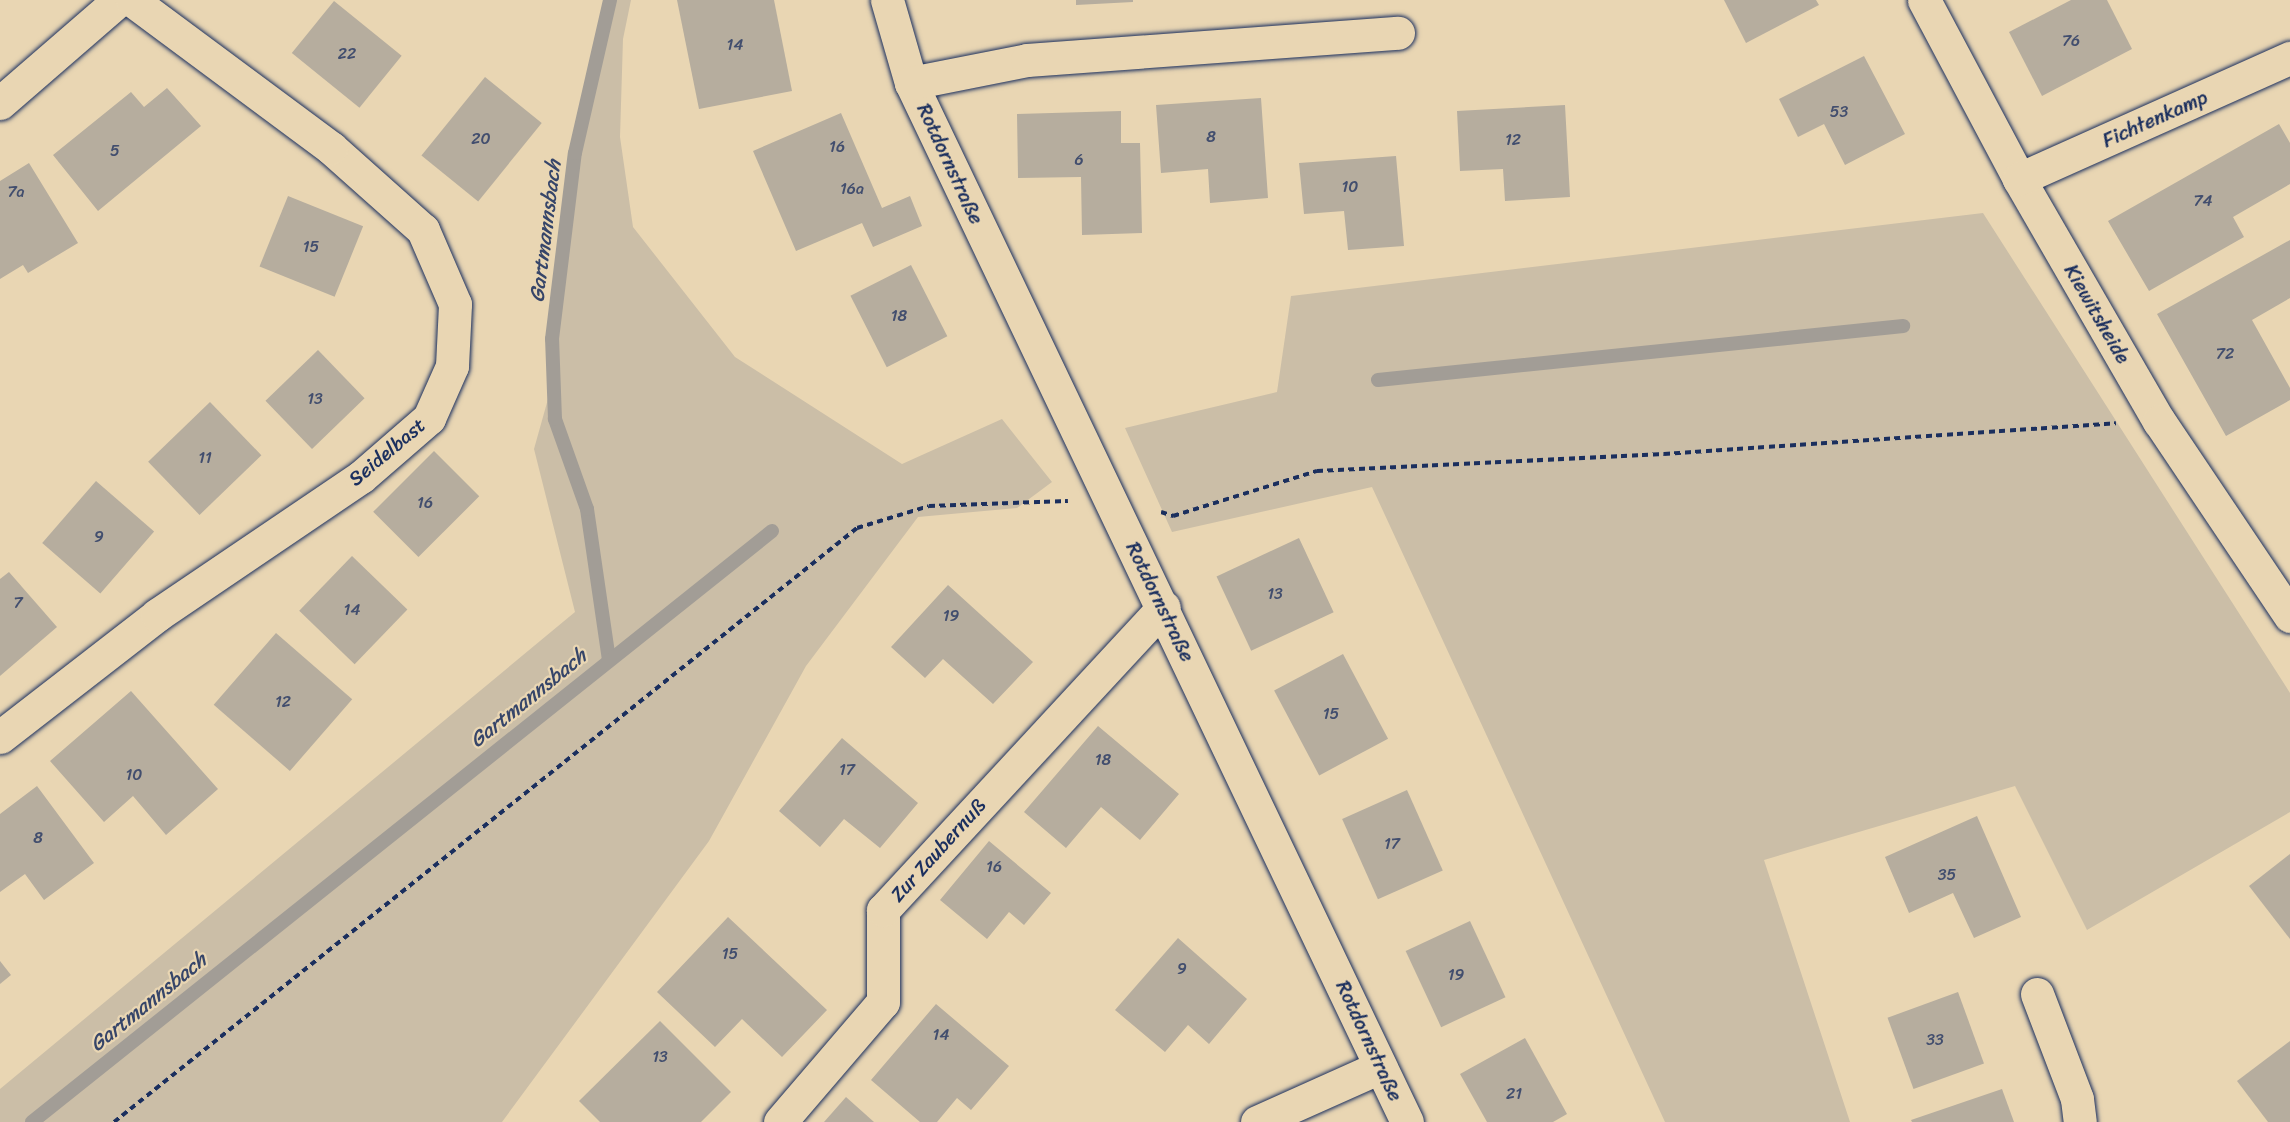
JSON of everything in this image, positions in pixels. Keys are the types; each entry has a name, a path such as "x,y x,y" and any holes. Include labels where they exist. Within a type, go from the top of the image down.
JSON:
{"street":[{"path":"0,103 119,0"},
{"name":"Seidelbast","path":"0,737 157,615 361,477 429,418 452,366 455,304 423,230 331,148 132,0"},
{"name":"Rotdornstraße","path":"887,0 912,83 1109,499 1164,607 1407,1122"},
{"name":"Kiewitsheide","path":"1924,0 2019,179 2159,421 2290,616"},
{"name":"Rotdornstraße","path":"912,83 1028,60 1398,33"},
{"name":"Fichtenkamp","path":"2019,179 2290,58"},
{"name":"Zur Zaubernuß","path":"780,1122 884,1002 884,910 1164,607"},
{"path":"2037,994 2077,1099 2080,1122"},
{"path":"1257,1122 1380,1066"}],"path":[{"path":"114,1122 857,528 929,506 1109,499 1173,516 1317,471 1664,454 2159,421"}],"shaded area":[{"path":"608,0 631,0 623,39 620,137 633,227 735,357 902,464 1002,419 1052,482 1017,508 918,517 806,666 709,841 502,1122 0,1122 0,1089 575,612 534,449 548,399 578,152"},
{"path":"1983,213 2290,693 2290,812 2087,930 2015,786 1764,860 1850,1122 1665,1122 1372,487 1172,532 1125,428 1277,392 1291,296"}],"building":[{"path":"677,0 774,0 792,91 699,109"},
{"path":"1076,0 1133,0 1133,2 1076,5"},
{"path":"1724,0 1816,0 1819,5 1746,43"},
{"path":"2071,0 2107,0 2132,49 2042,96 2009,32"},
{"path":"334,1 402,56 359,108 292,53"},
{"path":"1864,56 1905,134 1845,165 1824,124 1798,137 1779,99"},
{"path":"485,77 542,123 478,201 421,155"},
{"path":"167,88 201,126 98,211 53,155 131,92 144,107"},
{"path":"1261,98 1268,198 1210,203 1208,169 1161,173 1156,105"},
{"path":"1565,105 1570,197 1505,201 1503,169 1460,171 1457,111"},
{"path":"1121,111 1121,143 1140,143 1142,233 1082,235 1081,177 1018,178 1017,114"},
{"path":"841,113 882,208 910,196 922,226 873,247 862,223 796,251 753,151"},
{"path":"2279,124 2290,143 2290,184 2233,217 2244,237 2149,291 2108,221"},
{"path":"1396,156 1404,246 1348,250 1344,211 1304,214 1299,163"},
{"path":"29,163 78,243 28,273 23,265 0,279 0,181"},
{"path":"288,196 363,226 335,297 260,266"},
{"path":"2290,240 2290,298 2252,320 2290,388 2290,400 2226,436 2157,314"},
{"path":"911,265 947,336 887,367 850,296"},
{"path":"318,350 365,398 312,449 265,401"},
{"path":"210,402 261,455 200,515 148,462"},
{"path":"434,451 479,496 418,557 373,512"},
{"path":"96,481 154,532 100,593 42,543"},
{"path":"1299,538 1334,612 1251,651 1217,576"},
{"path":"352,556 407,609 355,664 299,611"},
{"path":"9,572 57,627 0,676 0,579"},
{"path":"948,585 1033,662 993,704 943,659 925,678 891,647"},
{"path":"276,633 352,699 290,771 214,705"},
{"path":"1343,654 1388,739 1319,775 1274,691"},
{"path":"131,691 218,789 166,835 133,796 104,822 50,761"},
{"path":"1098,726 1179,794 1140,840 1101,807 1066,848 1024,812"},
{"path":"842,738 918,803 880,848 844,819 820,847 779,811"},
{"path":"37,786 94,863 44,900 25,874 0,892 0,814"},
{"path":"1407,790 1443,870 1378,899 1342,819"},
{"path":"1977,816 2021,917 1974,938 1953,893 1909,913 1885,857"},
{"path":"989,841 1051,893 1024,925 1009,912 987,939 940,900"},
{"path":"2290,854 2290,939 2249,886"},
{"path":"728,917 827,1010 782,1057 742,1019 715,1047 657,992"},
{"path":"1470,921 1505,997 1441,1027 1406,951"},
{"path":"1178,938 1247,999 1209,1044 1188,1025 1165,1052 1115,1010"},
{"path":"0,961 11,975 0,984"},
{"path":"1958,992 1984,1063 1914,1089 1888,1018"},
{"path":"936,1004 1009,1066 971,1110 957,1098 937,1122 920,1122 871,1080"},
{"path":"660,1021 731,1092 701,1122 600,1122 579,1101"},
{"path":"1525,1038 1567,1114 1553,1122 1487,1122 1460,1074"},
{"path":"2290,1041 2290,1122 2268,1122 2237,1081"},
{"path":"2002,1089 2014,1122 1912,1122 1911,1120"},
{"path":"846,1097 874,1122 824,1122"}],"waterway":[{"name":"Gartmannsbach","path":"609,660 587,509 555,419 552,339 575,153 610,0"},
{"path":"1378,380 1903,326"},
{"name":"Gartmannsbach","path":"32,1122 772,531"}]}
